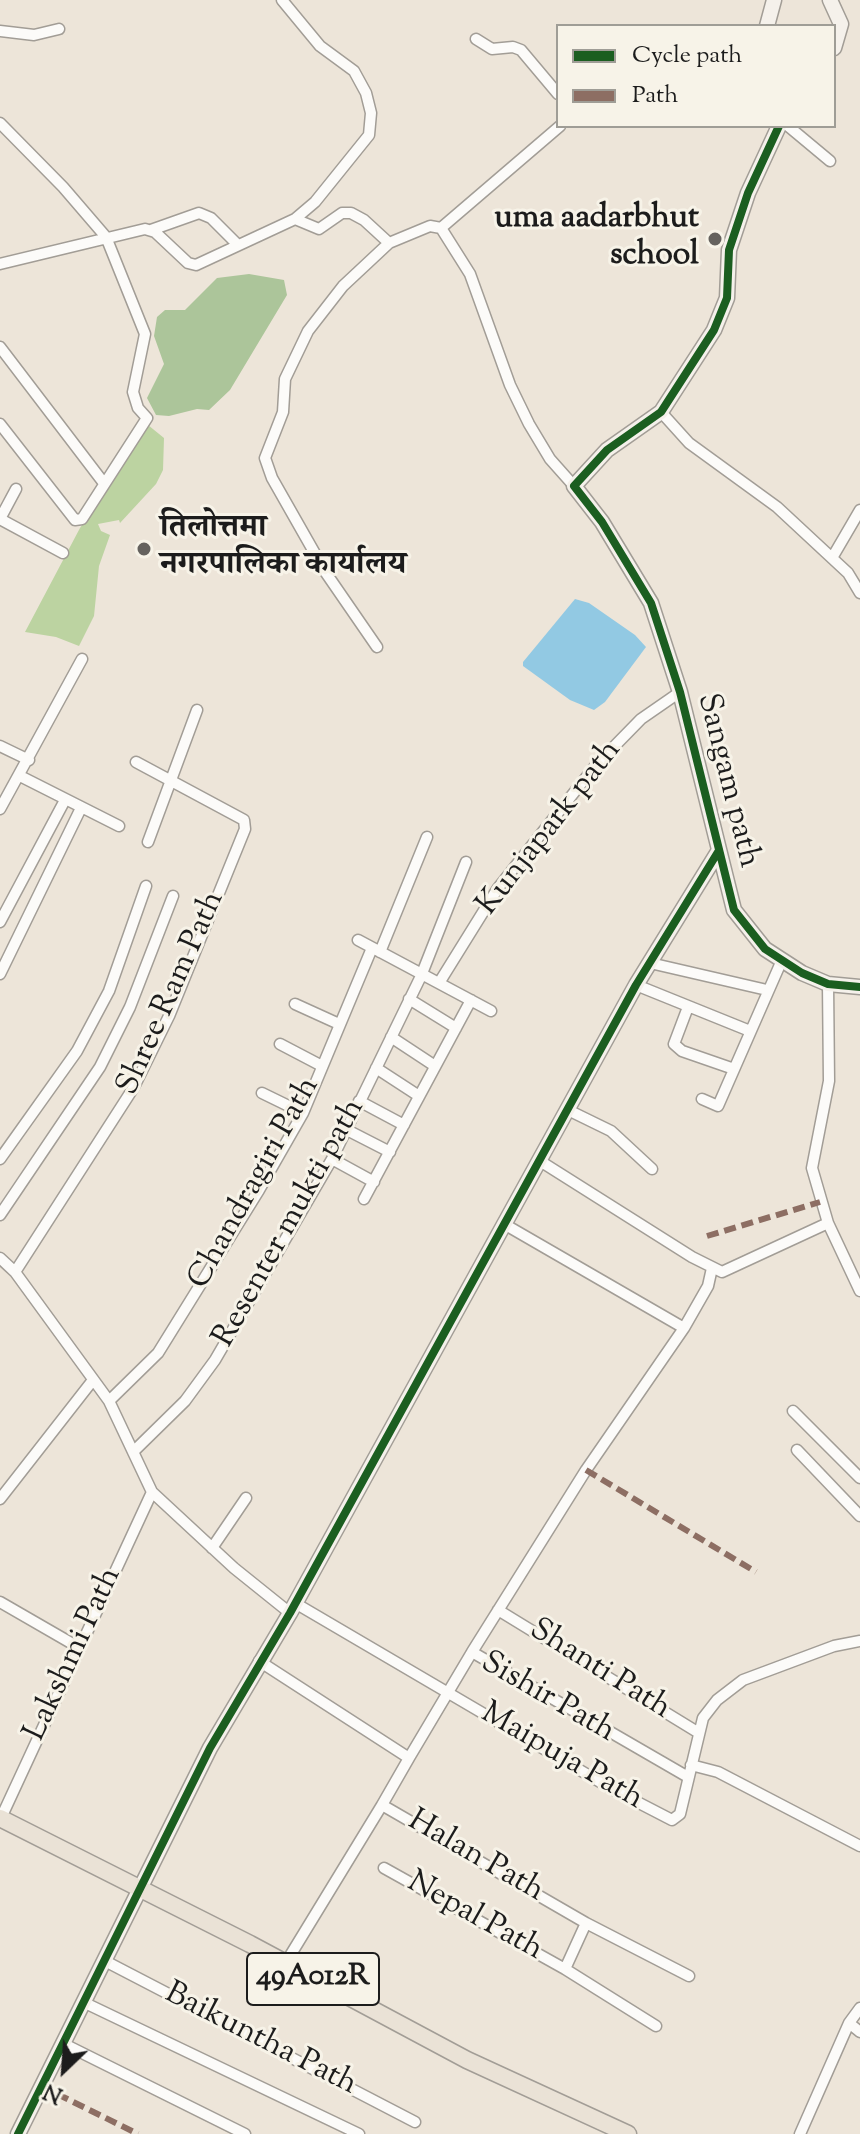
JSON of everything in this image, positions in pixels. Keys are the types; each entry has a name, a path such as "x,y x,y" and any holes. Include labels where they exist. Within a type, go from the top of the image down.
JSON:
{"main road":[{"name":"49A012R","path":"0,1818 467,2060 628,2134"}],"street":[{"path":"151,230 192,264 202,263 295,219 327,189 369,135 372,121 366,93 354,71 320,46 282,0"},
{"path":"768,24 774,0"},
{"path":"830,0 841,24 836,41"},
{"path":"0,31 34,35 59,29"},
{"path":"476,39 492,49 513,47 521,50 556,92"},
{"path":"0,123 106,237 145,334 133,392 138,408 147,418 82,519 75,520 0,424"},
{"path":"441,228 558,128"},
{"path":"377,647 326,573 272,478 265,458 283,412 285,379 308,331 343,286 389,243 430,226 441,228 470,274 510,385 534,433 574,486 607,450 661,412 714,330 727,298 729,250 748,193 778,128"},
{"path":"790,128 830,161"},
{"path":"0,264 106,237 151,230 199,213 211,218 237,244"},
{"path":"295,219 319,229 342,213 351,213 364,220 389,243"},
{"path":"0,347 103,482"},
{"path":"661,412 674,430 777,507 848,573 860,593"},
{"name":"Sangam path","path":"574,486 602,522 651,603 680,692 734,910 765,949 782,960 828,984 860,987"},
{"path":"16,489 0,519 63,553"},
{"path":"832,558 860,510"},
{"path":"0,809 82,659"},
{"name":"Kunjapark path","path":"439,983 498,888 596,765 641,719 680,692"},
{"path":"148,842 197,710"},
{"path":"0,746 29,760"},
{"path":"136,762 170,780"},
{"path":"20,776 119,826"},
{"name":"Shree Ram Path","path":"15,1272 134,1087 169,1016 245,829 244,820 170,780"},
{"path":"0,922 65,800"},
{"path":"0,974 81,808"},
{"name":"Chandragiri Path","path":"109,1401 158,1353 303,1113 339,1024 427,837"},
{"path":"18,2134 210,1748 293,1608 636,985 718,852"},
{"name":"Resenter mukti path","path":"133,1452 185,1401 215,1360 332,1159 421,976 466,862"},
{"path":"0,1159 77,1051 109,991 146,886"},
{"path":"0,1215 100,1067 130,1007 173,896"},
{"path":"358,940 491,1011"},
{"path":"702,1099 718,1106 782,960"},
{"path":"650,963 767,990"},
{"path":"828,984 829,1081 812,1168 828,1223 860,1291"},
{"path":"636,985 750,1031"},
{"path":"409,999 456,1028"},
{"path":"364,1199 471,1000"},
{"path":"295,1004 339,1024"},
{"path":"688,1007 674,1044 682,1051 734,1069"},
{"path":"391,1037 435,1066"},
{"path":"280,1044 322,1066"},
{"path":"376,1068 419,1096"},
{"path":"262,1093 303,1113"},
{"path":"359,1101 404,1125"},
{"path":"568,1110 611,1131 652,1169"},
{"path":"347,1130 390,1152"},
{"path":"332,1159 374,1182"},
{"path":"540,1161 722,1272 737,1268 828,1223"},
{"path":"504,1224 684,1328"},
{"path":"0,1258 15,1272 109,1401 152,1492"},
{"path":"472,1652 594,1458 684,1328 708,1286 712,1268"},
{"path":"0,1499 93,1380"},
{"path":"793,1411 860,1478"},
{"path":"797,1450 860,1516"},
{"name":"Maipuja Path","path":"152,1492 212,1548 293,1608 448,1693 612,1789 675,1819 688,1777"},
{"name":"Lakshmi Path","path":"0,1818 152,1492"},
{"path":"212,1548 246,1498"},
{"path":"0,1602 78,1647"},
{"name":"Shanti Path","path":"498,1610 699,1733"},
{"path":"688,1777 706,1711 743,1680 834,1646 860,1641"},
{"name":"Sishir Path","path":"409,1758 472,1652 688,1777"},
{"name":"Halan Path","path":"259,1661 409,1758 382,1805 586,1923 689,1976"},
{"path":"691,1765 718,1772 860,1846"},
{"path":"285,1964 382,1805"},
{"name":"Nepal Path","path":"384,1868 565,1969 656,2026"},
{"path":"565,1969 586,1923"},
{"name":"Baikuntha Path","path":"105,1961 415,2122"},
{"path":"83,2002 359,2134"},
{"path":"800,2134 849,2023 860,2008"},
{"path":"849,2023 860,2032"},
{"path":"62,2043 245,2134"}],"green space":[{"path":"249,274 284,280 287,295 230,390 209,410 156,415 147,398 164,364 154,336 157,317 165,310 185,310 217,278"},
{"path":"148,425 164,438 163,470 156,484 120,523 119,520 98,524 101,531 110,535 99,566 94,616 79,646 56,637 25,632 80,528"}],"water":[{"path":"575,599 589,603 635,635 646,647 605,702 594,710 570,700 523,666 523,662"}],"marked path":[{"path":"707,1236 820,1202"},
{"path":"586,1470 756,1572"},
{"path":"41,2086 138,2134"}],"cycle path":[{"path":"778,128 748,193 729,250 727,298 714,330 661,412 607,450 574,486 602,522 651,603 680,692 734,910 765,949 802,973 828,984 860,987"},
{"path":"18,2134 210,1748 290,1613 636,985 718,852"}],"place":[{"name":"uma aadarbhut school","path":"715,239"},
{"name":"तिलोत्तमा नगरपालिका कार्यालय","path":"144,549"}]}
